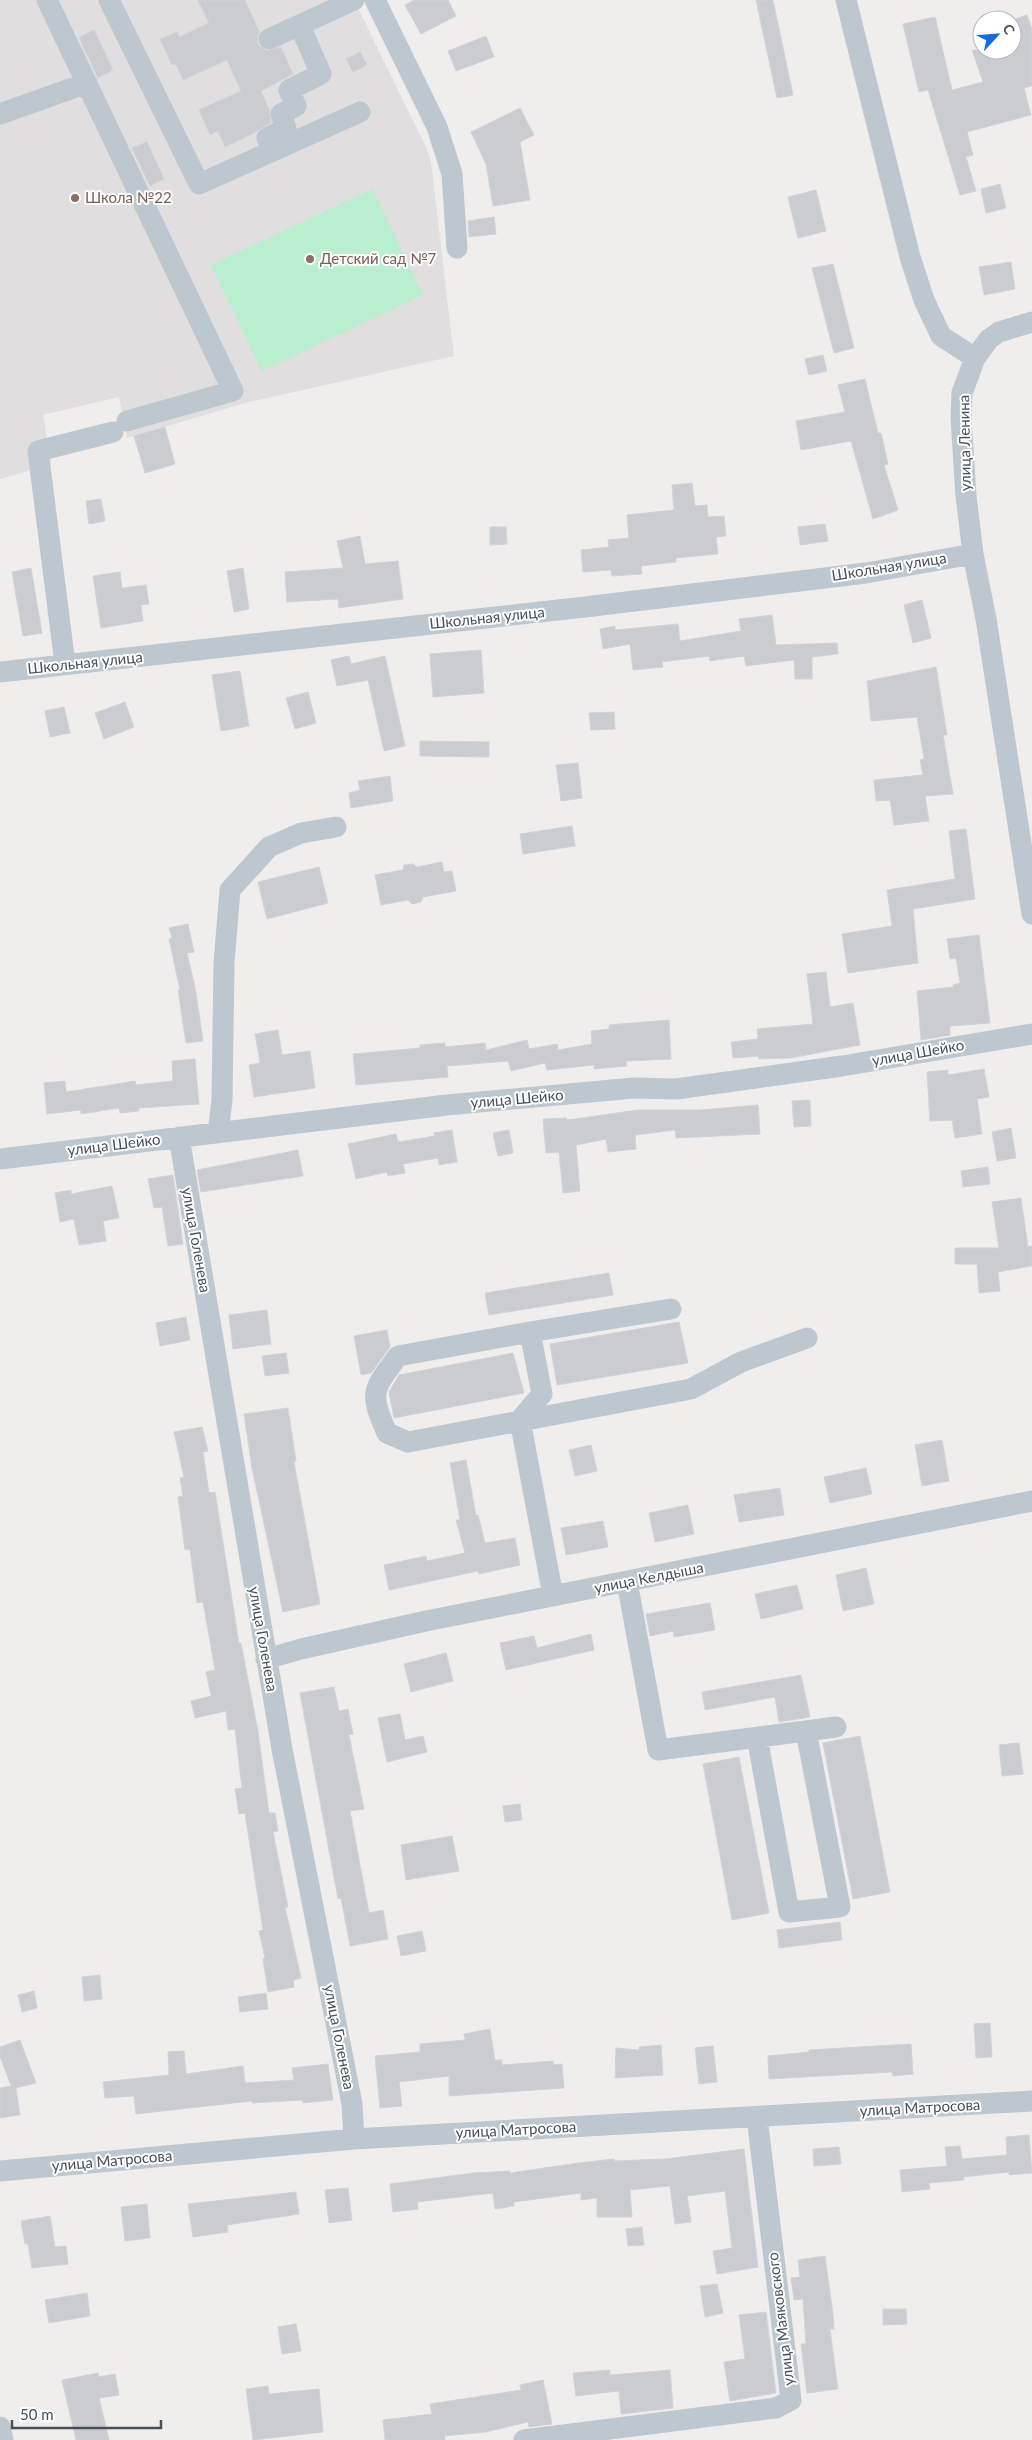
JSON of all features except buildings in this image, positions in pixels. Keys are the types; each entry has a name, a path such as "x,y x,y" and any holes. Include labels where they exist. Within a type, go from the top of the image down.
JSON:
{"street":[{"path":"48,0 233,391 38,451 65,664"},
{"path":"108,0 200,184 360,112"},
{"path":"270,39 310,14 354,0"},
{"path":"375,0 437,127 452,174 456,248"},
{"path":"846,0 910,257 924,300 941,336 975,358 989,339 1000,332 1032,322"},
{"path":"272,150 267,138 286,128 281,114 296,106 290,90 321,74 310,14"},
{"path":"0,114 86,82"},
{"name":"улица Ленина","path":"975,358 962,394 961,418 966,496 973,554 986,619 1032,914"},
{"name":"Школьная улица","path":"0,672 585,607 857,574 973,554"},
{"path":"218,1133 222,1100 224,963 230,890 269,847 301,833 336,827"},
{"name":"улица Шейко","path":"0,1159 447,1105 634,1088 676,1089 842,1066 1032,1034"},
{"name":"улица Голенева","path":"179,1137 266,1659 352,2104 354,2139"},
{"path":"672,1309 398,1356 379,1381 374,1393 378,1413 387,1433 408,1442 691,1389 741,1362 807,1338"},
{"path":"520,1420 542,1394 530,1332"},
{"path":"520,1420 553,1596"},
{"name":"улица Келдыша","path":"266,1659 300,1649 426,1621 1032,1501"},
{"path":"627,1582 658,1750 836,1726"},
{"path":"757,1738 789,1912 840,1907 806,1731"},
{"name":"улица Матросова","path":"0,2171 354,2139 1032,2101"},
{"name":"улица Маяковского","path":"524,2440 776,2408 791,2400 757,2117"},
{"path":"0,2427 3,2440"}],"shaded area":[{"name":"Детский сад №7","path":"0,0 354,0 426,147 431,162 454,356 245,403 127,438 119,397 43,415 51,464 0,479"}],"green space":[{"path":"373,189 423,295 262,371 211,265"}],"place":[{"name":"Школа №22","path":"75,198"},
{"name":"Детский сад №7","path":"310,259"}]}
